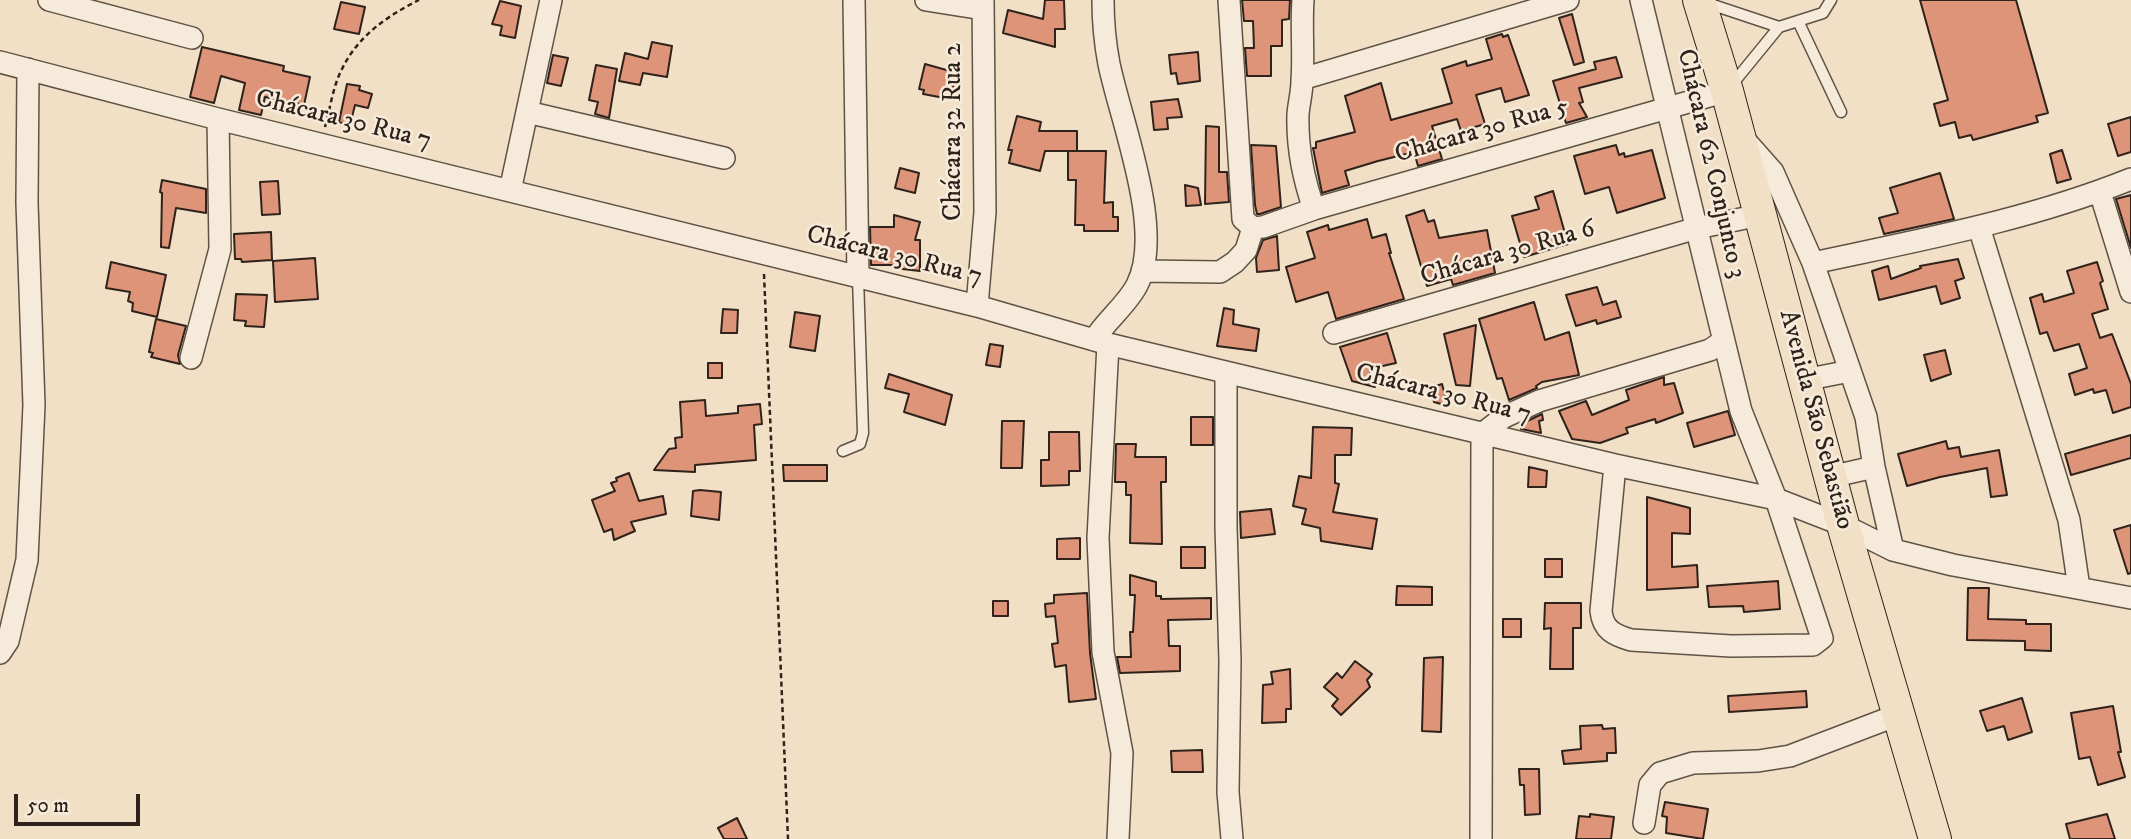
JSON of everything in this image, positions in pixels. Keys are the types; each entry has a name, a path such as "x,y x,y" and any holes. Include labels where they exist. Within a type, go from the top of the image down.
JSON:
{"main road":[{"name":"Avenida São Sebastião","path":"1699,0 1727,91 1843,525 1900,714 1929,835"}],"street":[{"path":"50,0 192,38"},
{"path":"510,191 551,0"},
{"path":"854,0 858,277"},
{"path":"926,0 983,5"},
{"path":"1103,0 1109,64 1139,178 1146,229 1142,271 1137,286 1101,342 1098,538 1103,652 1122,753 1118,839"},
{"path":"1142,271 1220,272 1236,262 1246,250 1253,228 1243,219 1229,0"},
{"path":"1303,0 1303,79 1298,114 1303,178 1314,209"},
{"path":"1303,79 1568,0"},
{"name":"Chácara 62 Conjunto 3","path":"1641,0 1723,341"},
{"name":"Chácara 32 Rua 2","path":"977,306 985,212 983,5"},
{"name":"Chácara 30 Rua 7","path":"0,62 218,119 977,306 1101,342 1226,373 1615,466 1776,499 1843,525 1893,550 1952,565 2131,598"},
{"path":"0,653 8,641 27,560 34,405 27,203 28,69"},
{"name":"Chácara 30 Rua 5","path":"1253,228 1727,91"},
{"path":"527,112 724,158"},
{"path":"191,358 220,248 218,119"},
{"path":"1738,132 1773,172 1813,263 1866,417 1874,467 1893,550"},
{"path":"1813,263 1979,227 2100,192 2131,179"},
{"path":"2100,192 2131,292"},
{"name":"Chácara 30 Rua 6","path":"1334,333 1697,228 1760,215"},
{"path":"1979,227 2069,520 2079,588"},
{"path":"1769,246 1802,239"},
{"path":"1482,839 1482,434 1504,417 1539,401 1710,350 1723,341 1741,411 1776,499 1822,638 1813,645 1731,646 1631,640 1616,636 1607,629 1602,622 1601,611 1615,466"},
{"path":"1804,380 1850,371"},
{"path":"1226,373 1226,527 1230,661 1228,792 1232,839"},
{"path":"1830,477 1874,467"},
{"path":"1644,823 1650,785 1660,773 1693,763 1758,761 1790,756 1900,714"}],"lane":[{"path":"1699,0 1779,27"},
{"path":"1727,91 1779,27 1823,13 1831,0"},
{"path":"1798,21 1841,113"},
{"path":"843,451 860,444 863,433 858,277"}],"path":[{"path":"321,144 340,70 358,43 390,14 419,0"},
{"path":"763,253 788,839"}],"building":[{"path":"1045,0 1064,0 1065,29 1055,29 1055,47 1003,33 1008,10 1043,19"},
{"path":"1242,0 1290,0 1289,19 1282,20 1282,46 1271,46 1271,76 1247,76 1245,48 1254,48 1253,21 1244,21"},
{"path":"1920,0 2016,0 2048,113 2036,116 2038,122 1973,140 1971,135 1959,138 1955,122 1940,126 1934,104 1948,100"},
{"path":"500,1 521,6 515,38 500,35 502,26 492,24"},
{"path":"341,2 365,7 359,34 334,29"},
{"path":"1572,14 1584,62 1574,65 1559,18"},
{"path":"1502,34 1503,37 1508,35 1529,95 1505,102 1501,88 1476,95 1485,124 1461,131 1457,119 1432,126 1442,159 1418,166 1414,152 1378,161 1345,171 1349,185 1322,193 1313,148 1316,148 1316,142 1355,132 1345,96 1381,83 1391,120 1452,103 1442,69 1466,61 1467,66 1492,59 1486,39"},
{"path":"652,42 672,46 667,77 643,73 640,85 619,81 625,53 648,59"},
{"path":"202,47 284,66 283,71 310,77 304,105 265,97 261,115 239,110 245,83 221,76 214,103 190,97"},
{"path":"1198,52 1200,81 1178,84 1176,73 1171,74 1169,55"},
{"path":"553,55 568,58 561,86 547,83"},
{"path":"1616,57 1622,77 1579,88 1583,102 1579,103 1587,117 1566,123 1553,81 1596,69 1594,62"},
{"path":"925,64 957,73 950,99 923,94 924,90 919,89"},
{"path":"596,65 617,69 609,118 595,114 598,102 589,100"},
{"path":"347,84 360,86 359,90 372,94 368,108 355,105 350,125 339,122"},
{"path":"1178,99 1182,117 1167,118 1168,129 1154,130 1151,102"},
{"path":"1017,116 1041,122 1039,131 1077,131 1077,151 1045,151 1040,171 1009,163 1012,150 1008,150"},
{"path":"2131,117 2131,152 2118,156 2108,124"},
{"path":"1206,126 1219,127 1219,172 1227,172 1229,202 1205,204"},
{"path":"1251,145 1276,146 1281,207 1260,214 1257,214 1255,205"},
{"path":"1616,145 1619,155 1624,153 1625,157 1652,150 1665,198 1617,213 1609,187 1585,194 1574,156"},
{"path":"2062,150 2071,179 2057,183 2050,154"},
{"path":"1068,151 1106,151 1104,203 1113,202 1113,217 1118,217 1118,231 1084,231 1084,225 1075,225 1076,180 1068,180"},
{"path":"900,168 919,173 915,193 895,188"},
{"path":"1940,173 1954,219 1884,234 1879,218 1898,213 1890,188"},
{"path":"162,180 206,189 206,213 176,208 169,248 161,247"},
{"path":"278,181 280,214 262,215 260,182"},
{"path":"1185,185 1198,188 1201,205 1186,206"},
{"path":"1553,191 1568,244 1524,257 1512,216 1539,209 1535,197"},
{"path":"2131,195 2131,248 2116,199"},
{"path":"1424,210 1428,222 1434,220 1439,238 1487,230 1495,273 1453,285 1451,279 1427,286 1406,216"},
{"path":"894,215 920,222 915,240 920,240 920,271 894,268 894,265 871,265 870,227 894,227"},
{"path":"1367,219 1372,238 1386,234 1389,253 1404,299 1336,319 1328,292 1296,302 1286,267 1315,258 1307,232 1328,225 1329,230"},
{"path":"271,232 272,260 242,262 241,259 235,259 234,234"},
{"path":"1277,236 1279,270 1257,272 1256,258 1263,240"},
{"path":"315,258 318,299 275,302 273,261"},
{"path":"1958,259 1964,278 1955,281 1960,298 1941,304 1936,286 1879,300 1872,271 1888,266 1891,279 1921,268 1920,266"},
{"path":"111,262 166,275 157,317 132,311 133,303 128,301 130,292 106,288"},
{"path":"2097,262 2108,309 2092,314 2100,338 2112,334 2131,384 2131,407 2113,413 2106,390 2094,393 2093,389 2075,395 2069,374 2087,368 2079,344 2054,351 2047,332 2040,334 2030,298 2042,294 2044,302 2074,293 2067,271"},
{"path":"1597,287 1603,305 1616,301 1621,317 1597,324 1596,320 1576,326 1566,295"},
{"path":"236,294 267,295 264,327 245,326 246,321 234,320"},
{"path":"1534,302 1545,340 1569,332 1579,375 1542,382 1537,388 1509,400 1502,378 1497,379 1479,319"},
{"path":"1224,308 1234,310 1233,324 1259,329 1256,351 1217,346"},
{"path":"723,309 738,310 737,333 721,333"},
{"path":"795,312 820,316 815,351 790,347"},
{"path":"156,319 186,326 178,355 180,364 151,357 153,353 149,352"},
{"path":"1476,325 1470,386 1456,385 1444,334"},
{"path":"1387,333 1396,363 1369,369 1375,387 1352,381 1340,347"},
{"path":"990,344 1003,346 1000,367 986,365"},
{"path":"1945,350 1951,374 1931,381 1924,355"},
{"path":"708,363 722,363 722,378 708,378"},
{"path":"889,374 952,395 945,425 904,412 909,394 885,388"},
{"path":"1664,377 1664,385 1674,383 1683,413 1656,423 1655,419 1626,428 1628,433 1600,443 1572,439 1559,411 1586,401 1592,415 1629,400 1626,390"},
{"path":"1442,384 1448,406 1434,402 1430,388"},
{"path":"705,400 706,416 738,413 738,406 760,404 762,424 754,425 756,460 695,465 695,472 654,470 669,449 676,448 675,438 682,437 680,402"},
{"path":"1728,411 1735,435 1694,447 1687,423"},
{"path":"1542,414 1543,420 1539,421 1541,433 1521,429 1521,424"},
{"path":"1191,417 1213,417 1213,445 1191,445"},
{"path":"1002,421 1024,421 1022,468 1001,468"},
{"path":"1313,427 1352,428 1351,455 1335,455 1335,483 1339,484 1333,512 1377,519 1372,549 1321,541 1320,528 1302,524 1306,509 1293,506 1299,476 1311,478"},
{"path":"1049,432 1079,432 1080,471 1069,471 1069,485 1041,486 1041,460 1049,460"},
{"path":"2131,435 2131,458 2071,475 2065,454"},
{"path":"1946,441 1948,449 1959,447 1961,457 1999,450 2007,495 1991,497 1987,468 1907,486 1898,454"},
{"path":"1116,444 1136,444 1135,457 1166,457 1166,482 1161,482 1162,544 1130,543 1131,495 1126,495 1126,482 1115,482"},
{"path":"783,465 827,465 827,481 784,481"},
{"path":"1529,467 1547,471 1546,487 1528,487"},
{"path":"629,473 639,501 663,496 666,514 631,522 635,531 614,540 612,529 604,532 592,500 615,491 611,483"},
{"path":"693,491 721,492 719,520 691,516"},
{"path":"1647,497 1690,508 1690,534 1672,533 1672,567 1697,565 1698,587 1647,590"},
{"path":"1271,509 1275,534 1241,538 1240,512"},
{"path":"2131,525 2131,573 2128,574 2114,530"},
{"path":"1080,538 1080,559 1057,559 1057,539"},
{"path":"1181,547 1205,547 1205,568 1181,568"},
{"path":"1545,559 1562,559 1562,577 1545,577"},
{"path":"1130,575 1156,582 1156,596 1161,596 1161,599 1211,598 1211,619 1168,620 1169,646 1180,646 1180,671 1120,673 1117,657 1131,657 1130,632 1133,632 1135,595 1130,595"},
{"path":"1778,581 1780,609 1744,612 1743,606 1709,607 1707,586"},
{"path":"1397,586 1432,587 1432,605 1396,605"},
{"path":"1968,588 1989,588 1988,619 2051,624 2051,651 2025,650 2025,641 1967,640"},
{"path":"1087,593 1096,699 1069,702 1066,665 1055,667 1052,644 1058,643 1055,616 1046,617 1045,604 1054,603 1054,595"},
{"path":"993,601 1008,601 1008,616 993,616"},
{"path":"1545,603 1581,603 1581,628 1573,628 1573,669 1550,669 1551,628 1544,629"},
{"path":"1503,619 1521,619 1521,637 1503,637"},
{"path":"1443,657 1441,732 1422,731 1424,658"},
{"path":"1355,661 1372,674 1367,680 1370,687 1341,715 1332,706 1338,699 1324,687 1337,673 1342,678"},
{"path":"1290,669 1291,709 1286,709 1286,722 1262,723 1263,685 1273,684 1271,672"},
{"path":"1806,691 1807,707 1729,712 1728,696"},
{"path":"2022,698 2032,732 2008,740 2004,726 1987,731 1980,711"},
{"path":"2113,706 2121,752 2118,752 2125,777 2098,785 2090,757 2079,759 2071,713"},
{"path":"1602,725 1603,729 1615,728 1616,753 1607,753 1607,761 1564,764 1562,751 1581,749 1580,726"},
{"path":"1202,750 1203,772 1172,772 1171,751"},
{"path":"1519,769 1539,769 1540,814 1525,815 1524,785 1520,785"},
{"path":"1665,802 1708,809 1703,839 1666,833 1667,817 1662,816"},
{"path":"1590,814 1614,817 1611,839 1576,839 1579,816 1590,817"},
{"path":"2107,814 2115,839 2070,839 2066,824"},
{"path":"737,818 747,839 724,839 718,828"}]}
